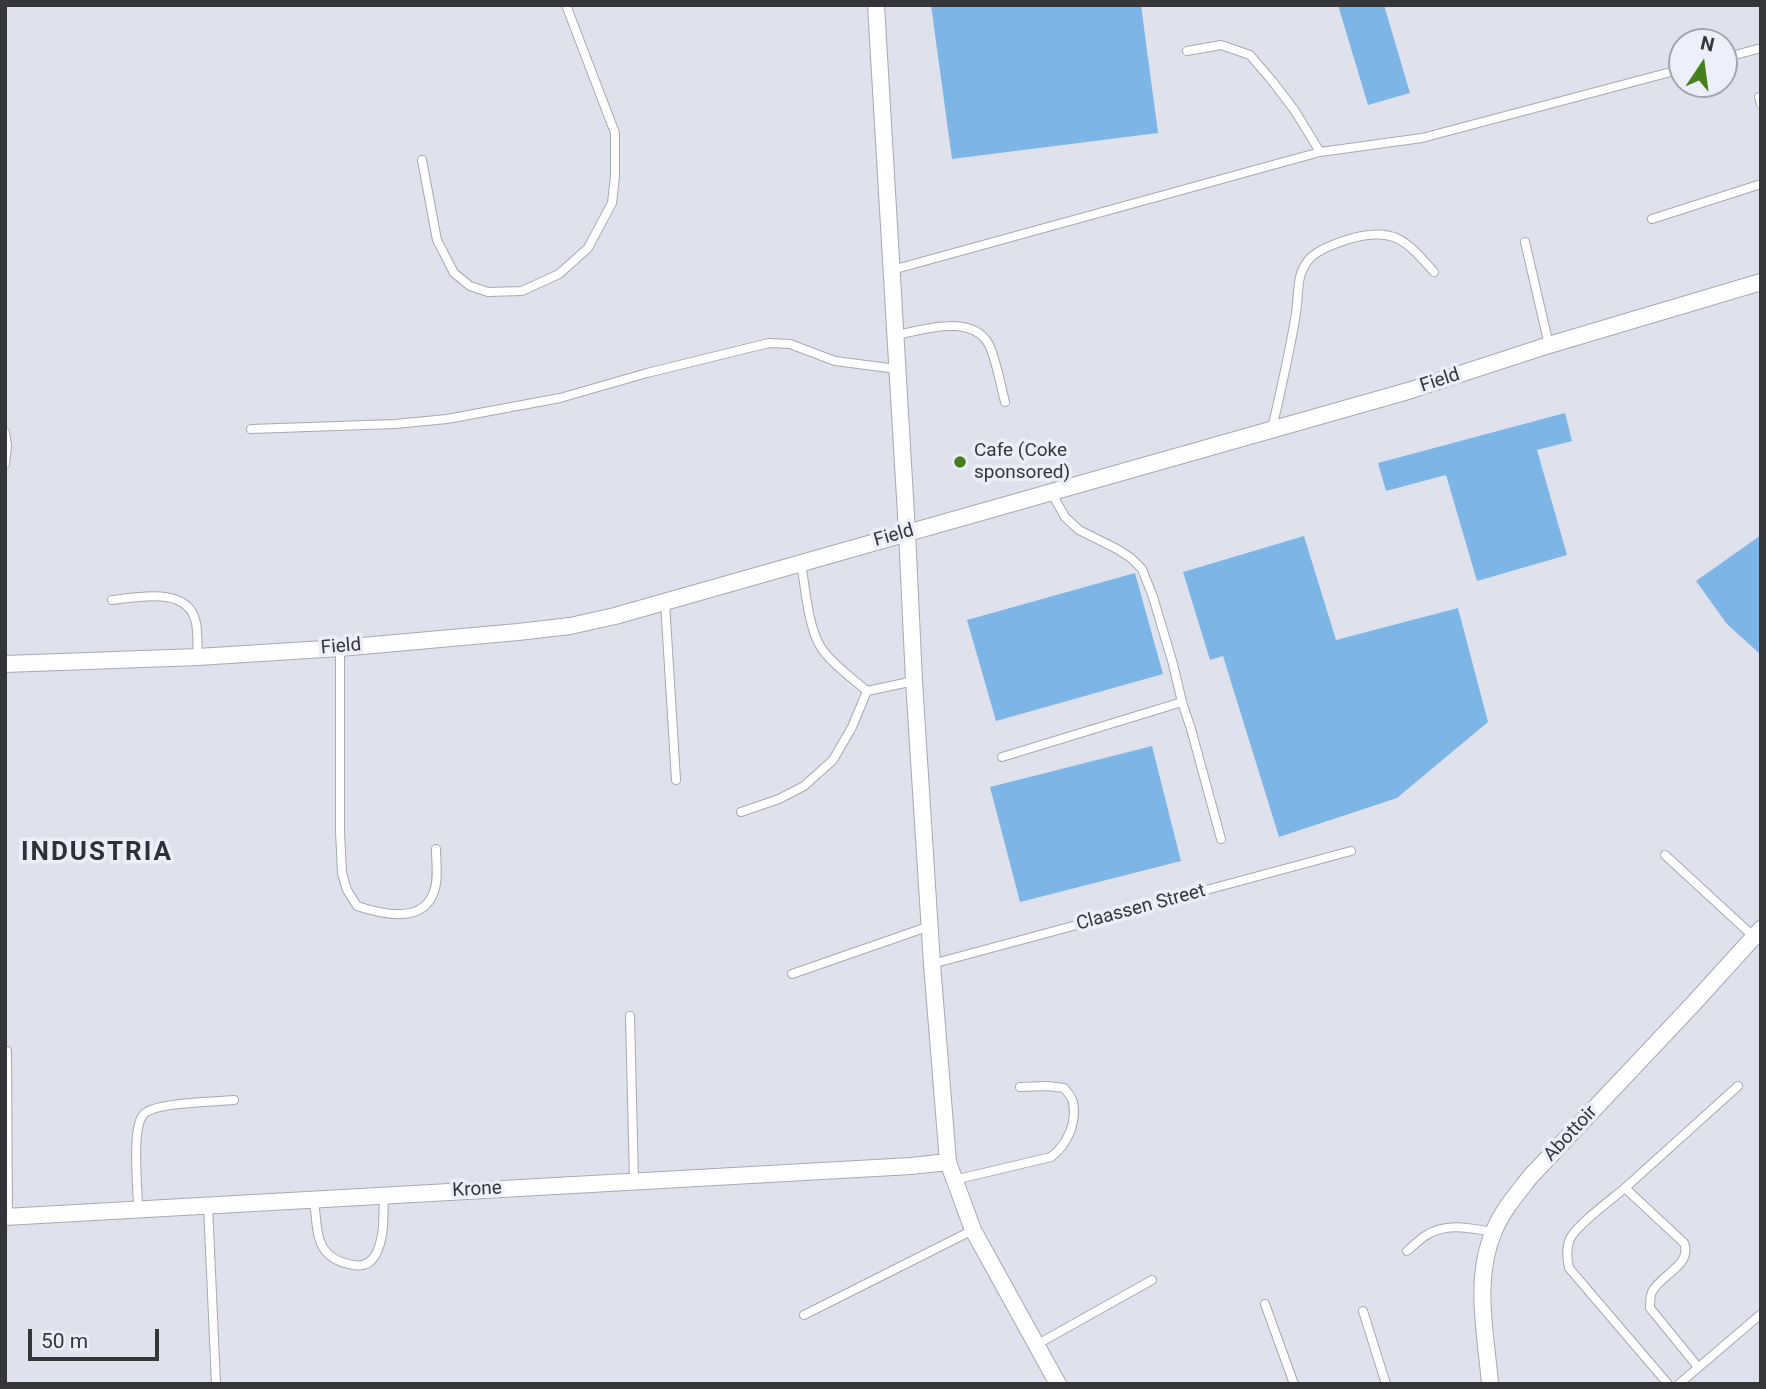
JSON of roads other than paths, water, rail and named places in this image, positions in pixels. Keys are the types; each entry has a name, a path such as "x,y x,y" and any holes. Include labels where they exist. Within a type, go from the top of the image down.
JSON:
{"street":[{"path":"876,5 914,681 948,1161 973,1230 1058,1384"},
{"name":"Field","path":"5,664 198,657 340,648 570,626 665,602 1408,391 1549,345 1761,282"},
{"name":"Abottoir","path":"1490,1384 1482,1297 1485,1261 1493,1232 1508,1205 1530,1177 1757,932"},
{"name":"Krone","path":"7,1217 911,1166 948,1161"}],"lane":[{"path":"422,160 437,240 454,273 470,286 488,292 522,291 559,274 588,248 612,203 615,133 566,5"},
{"path":"1187,51 1221,45 1250,55 1295,111 1320,152"},
{"path":"1738,54 1761,48"},
{"path":"892,270 1320,152 1422,138 1668,73"},
{"path":"1653,219 1761,184"},
{"path":"1272,429 1298,303 1300,276 1309,259 1325,248 1346,240 1371,233 1383,234 1396,237 1408,245 1434,272"},
{"path":"1525,242 1549,345"},
{"path":"896,335 959,326 982,335 990,345 1005,402"},
{"path":"251,429 395,424 447,419 560,398 769,343 790,345 835,361 897,369"},
{"path":"5,432 5,464"},
{"path":"1051,492 1065,517 1079,530 1117,549 1142,569 1161,624 1221,839"},
{"path":"801,563 813,629 820,646 844,672 867,691"},
{"path":"112,600 155,596 179,601 189,608 196,621 198,657"},
{"path":"665,602 676,780"},
{"path":"340,648 340,831 342,873 347,890 357,906 383,914 411,913 425,906 433,894 436,849"},
{"path":"867,691 914,681"},
{"path":"741,812 779,799 804,786 834,760 867,691"},
{"path":"1002,757 1182,702"},
{"name":"Claassen Street","path":"932,964 1351,851"},
{"path":"1665,855 1757,932"},
{"path":"792,974 930,926"},
{"path":"630,1016 634,1181"},
{"path":"7,1051 7,1217"},
{"path":"1668,1384 1569,1268 1567,1260 1570,1240 1577,1230 1738,1086"},
{"path":"954,1180 1051,1157 1068,1138 1074,1118 1072,1100 1064,1088 1020,1087"},
{"path":"138,1209 136,1139 138,1123 145,1113 158,1106 234,1100"},
{"path":"1625,1188 1685,1243 1687,1248 1682,1262 1652,1292 1650,1308 1698,1367"},
{"path":"314,1199 319,1238 323,1248 333,1260 358,1266 371,1261 379,1247 384,1195"},
{"path":"208,1205 216,1384"},
{"path":"1407,1251 1426,1235 1440,1229 1454,1226 1493,1232"},
{"path":"804,1315 973,1230"},
{"path":"1036,1345 1152,1280"},
{"path":"1265,1304 1294,1384"},
{"path":"1363,1311 1386,1384"},
{"path":"1679,1384 1761,1314"}],"place":[{"name":"Cafe (Coke sponsored)","path":"960,462"}],"district":[{"name":"INDUSTRIA","path":"97,853"}]}
